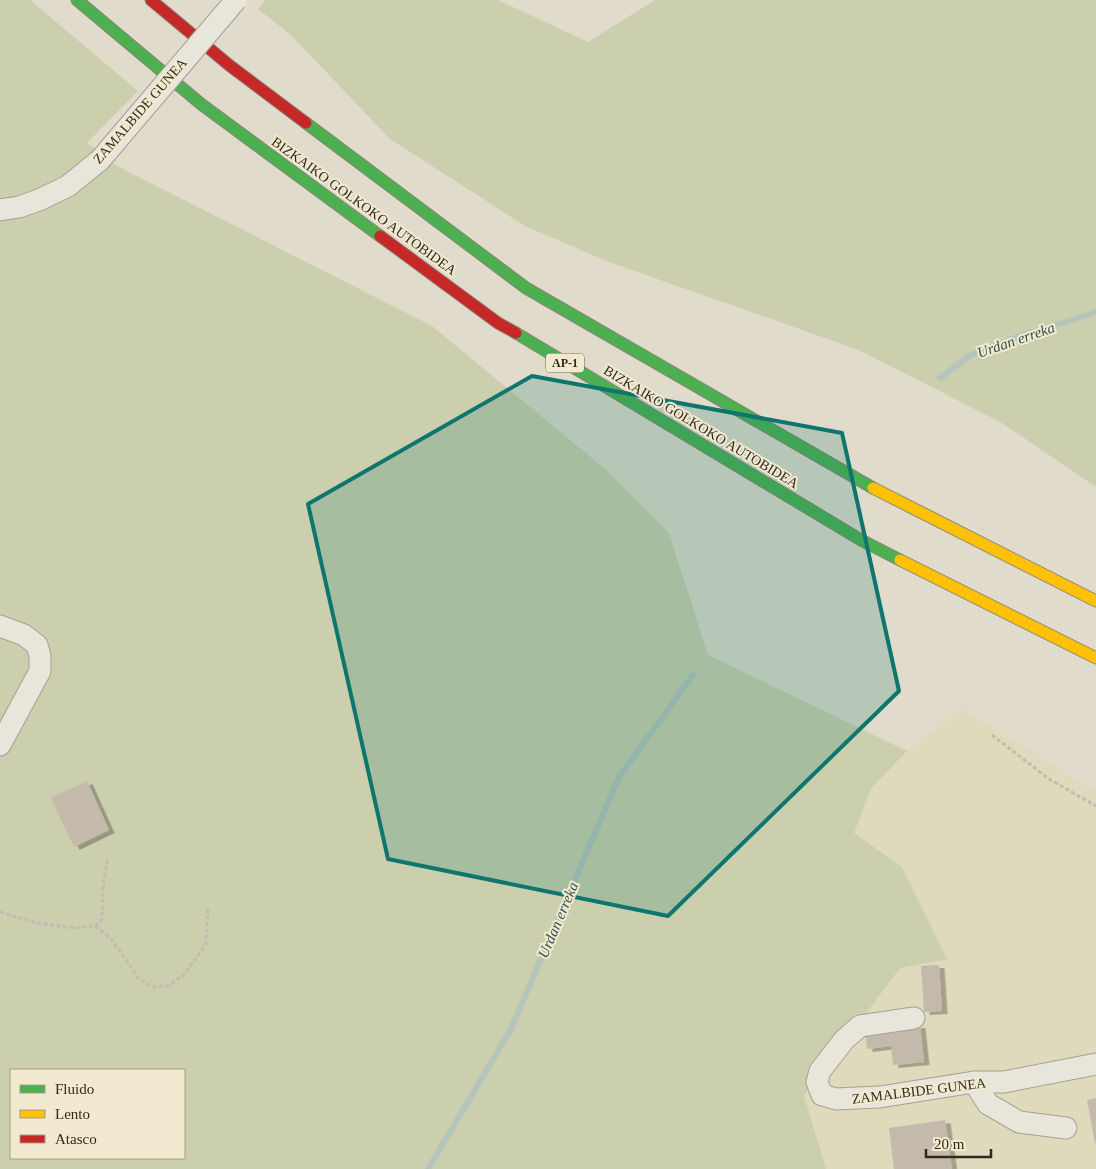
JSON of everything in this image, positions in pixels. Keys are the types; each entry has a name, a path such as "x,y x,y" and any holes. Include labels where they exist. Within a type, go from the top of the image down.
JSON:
{"highway":[{"name":"BIZKAIKO GOLKOKO AUTOBIDEA","path":"77,0 201,104 498,323 860,540 1096,658"},
{"path":"151,0 229,65 526,288 882,493 1096,601"}],"street":[{"name":"ZAMALBIDE GUNEA","path":"0,210 18,207 46,197 68,186 100,160 236,0"},
{"path":"0,626 24,635 37,645 40,656 40,671 0,745"},
{"name":"ZAMALBIDE GUNEA","path":"914,1018 860,1026 844,1040 820,1071 817,1082 822,1095 836,1100 880,1098 974,1082 1004,1082 1096,1064"},
{"path":"974,1082 988,1104 1019,1122 1066,1128"}],"path":[{"path":"992,734 1049,779 1096,806"},
{"path":"0,912 41,924 75,928 95,926 102,919 103,885 108,857"},
{"path":"95,926 109,937 140,979 154,987 168,986 184,975 206,944 208,907"}],"highlighted area":[{"path":"532,376 842,433 899,691 668,916 388,859 308,504"}],"shaded area":[{"path":"963,709 1096,792 1096,1169 826,1169 804,1096 900,968 902,867 854,833 871,789 907,751"}],"green space":[{"path":"0,0 30,0 138,91 87,143 117,166 432,326 605,469 669,533 708,655 907,751 871,789 854,833 902,867 947,959 900,968 804,1096 826,1169 0,1169"},
{"path":"265,0 498,0 588,42 655,0 1096,0 1096,487 1002,423 859,350 609,262 525,226 390,139 290,34 258,9"}],"building":[{"path":"87,781 109,830 74,847 51,798"},
{"path":"939,965 942,1011 924,1012 921,966"},
{"path":"920,1025 924,1062 893,1065 891,1046 867,1049 865,1031"},
{"path":"1096,1098 1096,1143 1095,1143 1087,1100"},
{"path":"945,1120 952,1169 894,1169 889,1128"}],"waterway":[{"name":"Urdan erreka","path":"940,378 971,355 1020,336 1096,312"},
{"name":"Urdan erreka","path":"428,1169 511,1029 619,777 693,675"}],"traffic: fast":[{"path":"77,0 201,104 380,236"},
{"path":"306,123 526,288 873,488"},
{"path":"516,333 861,540 900,560"}],"traffic: slow":[{"path":"873,488 1096,601"},
{"path":"900,560 1096,658"}],"traffic: jam":[{"path":"151,0 229,65 306,123"},
{"path":"380,236 498,323 516,333"}]}
